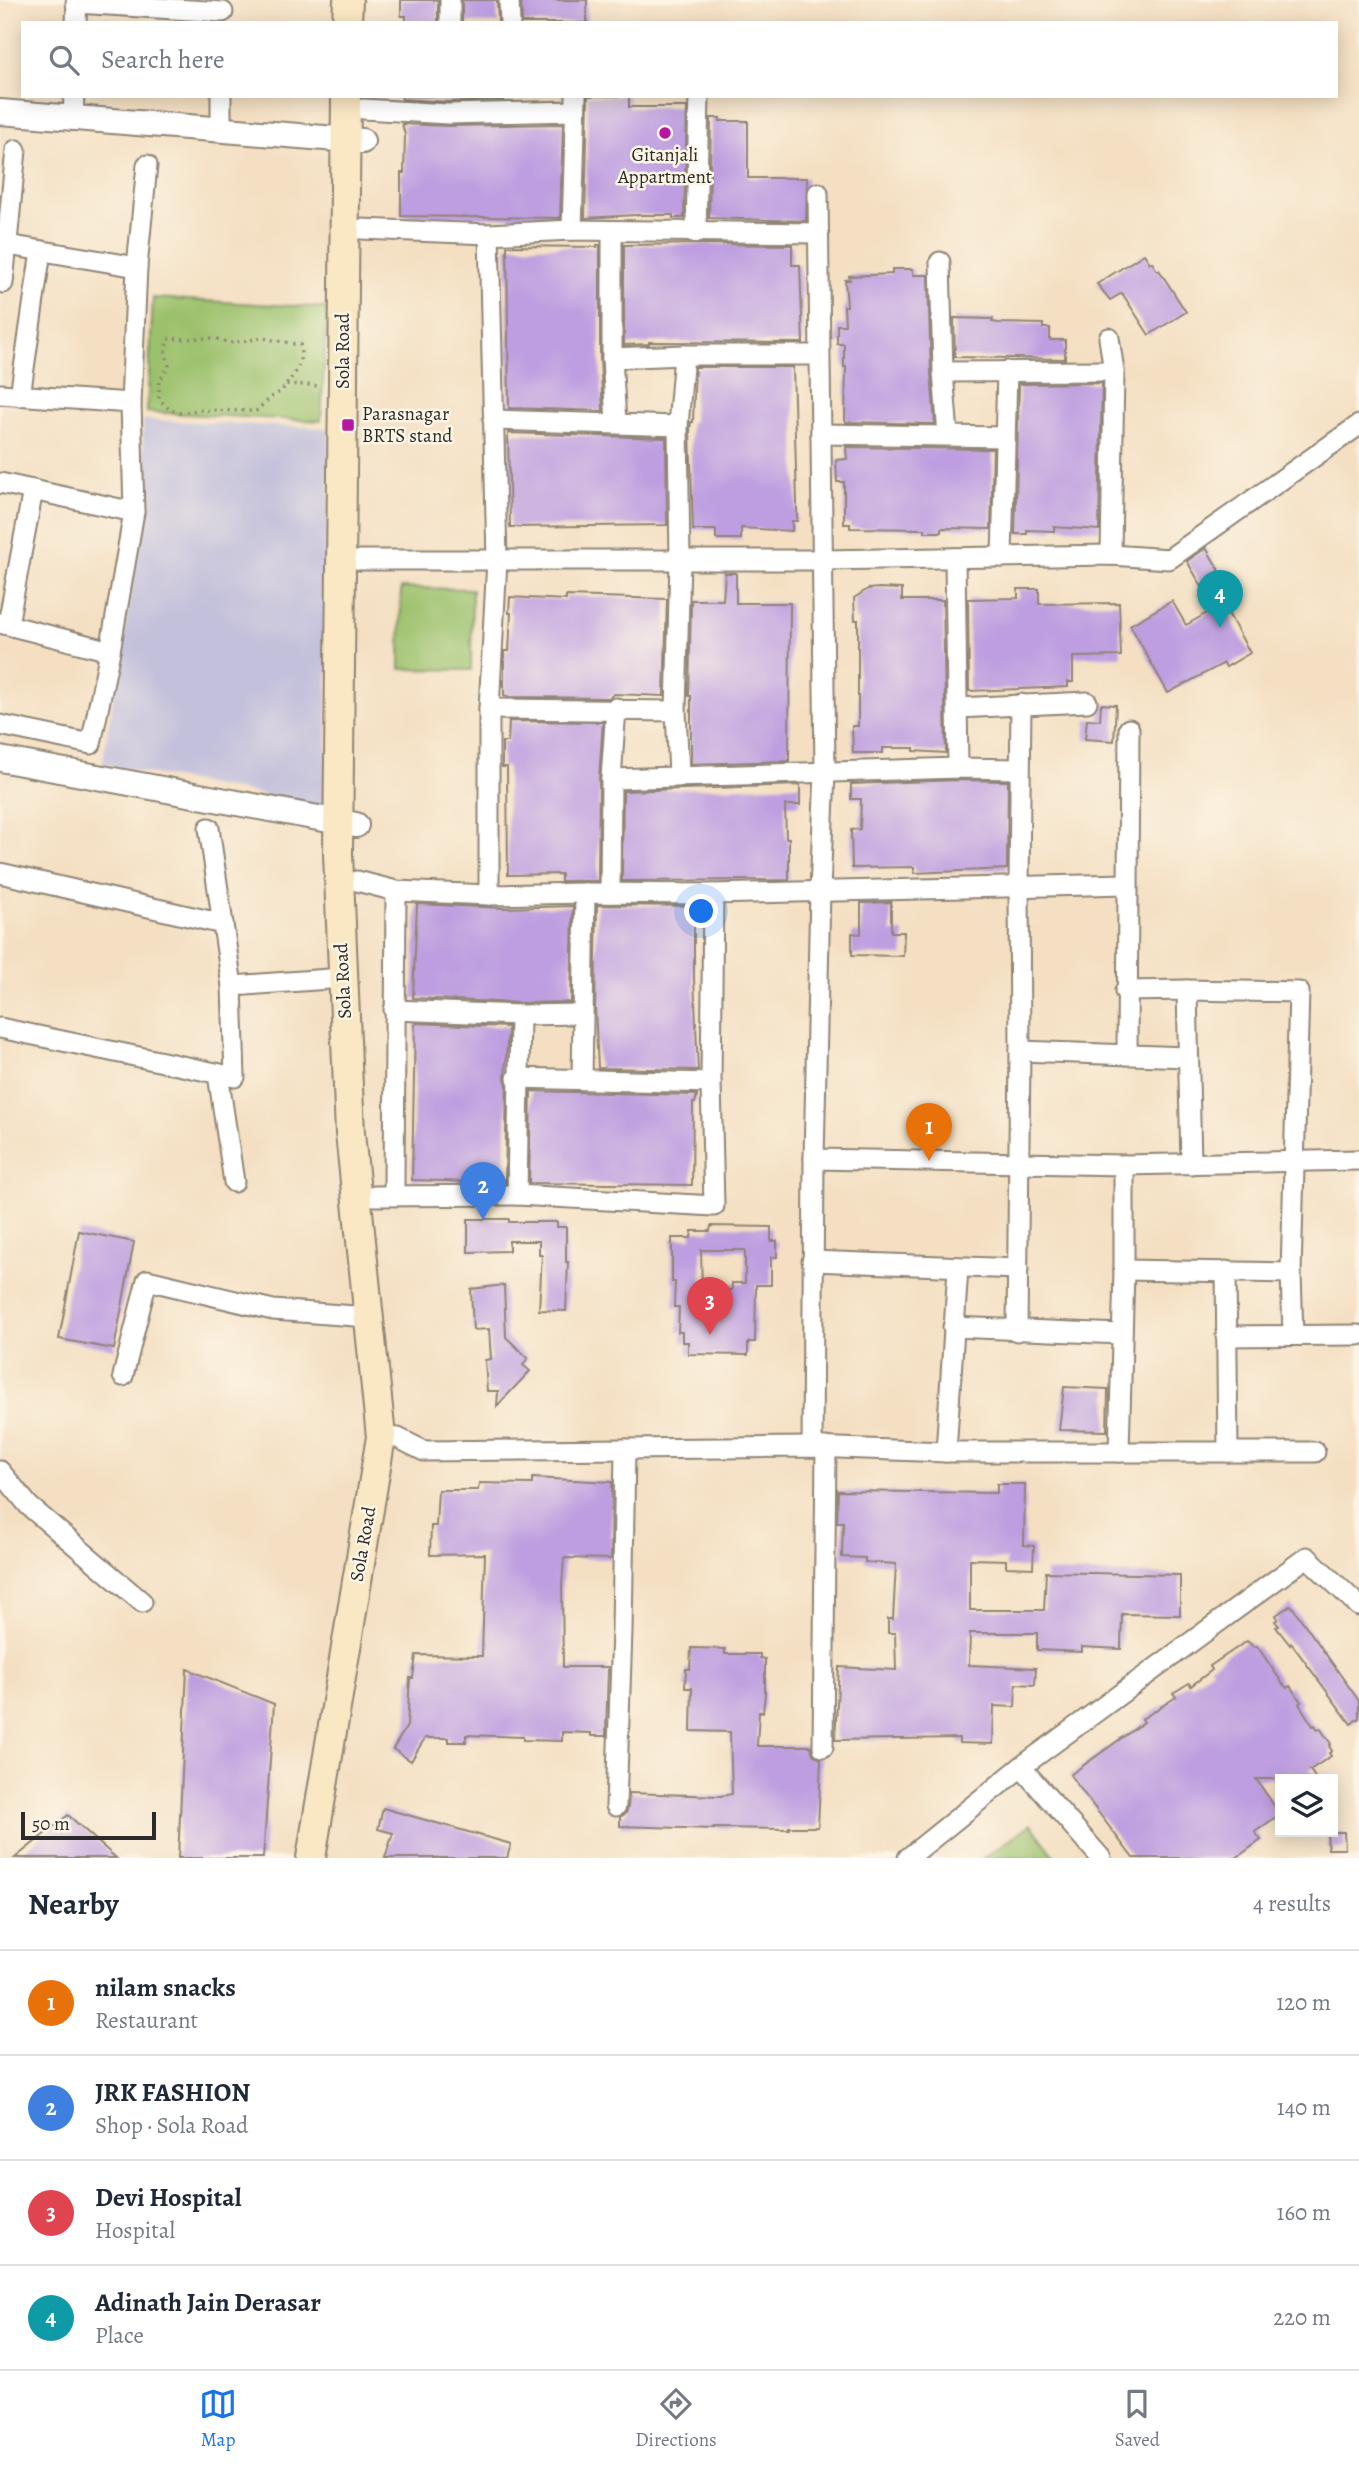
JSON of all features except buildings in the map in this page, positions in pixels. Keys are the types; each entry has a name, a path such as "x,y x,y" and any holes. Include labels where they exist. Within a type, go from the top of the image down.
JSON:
{"main road":[{"path":"347,21 348,0"},
{"path":"363,0 363,21"},
{"name":"Sola Road","path":"329,1858 390,1438 384,1191 368,1132 357,881 347,823 342,575 353,141 357,101"},
{"name":"Sola Road","path":"311,1858 390,1438 369,1317 350,1133 343,978 347,823 360,560 362,229 353,141"}],"street":[{"path":"450,0 450,21"},
{"path":"509,0 510,21"},
{"path":"76,9 173,4 223,12"},
{"path":"221,98 221,129"},
{"path":"696,233 699,98"},
{"path":"357,101 448,105 575,104 572,230"},
{"path":"0,112 73,107 221,129 353,141"},
{"path":"16,150 8,245 1,283 35,288"},
{"path":"0,725 91,744 134,512 131,403 137,267 147,165"},
{"path":"818,193 825,772 813,1261 819,1447 823,1748"},
{"path":"362,229 489,234 572,230 818,233"},
{"path":"612,232 612,358 616,422"},
{"path":"489,234 497,560 489,709 489,895"},
{"path":"8,245 137,267"},
{"path":"20,396 41,251"},
{"path":"940,262 948,435"},
{"path":"1109,338 1114,371 1111,555"},
{"path":"679,775 676,711 680,560 678,426 684,355"},
{"path":"612,358 819,355"},
{"path":"1002,557 1007,371"},
{"path":"943,372 1114,371"},
{"path":"0,394 131,403"},
{"path":"493,420 678,426"},
{"path":"360,560 823,560 1111,555 1169,559 1359,425"},
{"path":"821,433 1005,437"},
{"path":"0,483 134,512"},
{"path":"33,490 7,587 4,623 110,651"},
{"path":"956,558 958,768"},
{"path":"958,708 1087,702"},
{"path":"1017,1331 1021,704"},
{"path":"489,709 616,708 676,711"},
{"path":"610,893 611,779 616,708"},
{"path":"1126,1055 1129,729"},
{"path":"0,759 347,823"},
{"path":"611,779 958,768 1019,769"},
{"path":"0,1028 235,1077 232,986 209,828"},
{"path":"0,873 223,924"},
{"path":"357,881 396,891 489,895 712,894 1127,884"},
{"path":"396,891 394,1010 384,1191 714,1206 711,1083 712,894"},
{"path":"582,1079 585,893"},
{"path":"232,986 343,978"},
{"path":"1187,990 1191,1164"},
{"path":"1125,991 1299,992 1291,1273 1293,1335"},
{"path":"394,1010 520,1015 582,1014"},
{"path":"517,1195 520,1015"},
{"path":"1020,1051 1187,1056"},
{"path":"219,1074 234,1182"},
{"path":"517,1078 711,1083"},
{"path":"814,1158 1124,1165 1359,1160"},
{"path":"1119,1452 1124,1165"},
{"path":"813,1261 1017,1269"},
{"path":"946,1452 958,1268"},
{"path":"1124,1270 1291,1273"},
{"path":"1226,1271 1228,1452"},
{"path":"123,1376 147,1280 273,1310 369,1317"},
{"path":"953,1327 1121,1334"},
{"path":"1226,1336 1359,1335"},
{"path":"390,1438 424,1451 819,1447 946,1452 1315,1452"},
{"path":"616,1806 625,1449"},
{"path":"0,1471 29,1506 142,1602"},
{"path":"908,1858 1021,1767 1307,1557 1359,1606"},
{"path":"1021,1767 1101,1858"}],"path":[{"path":"214,338 230,343 263,338 300,345 300,363 294,376 286,384 282,391 256,411 179,413 170,410 159,399 159,381 169,366 165,350 168,339 214,338"},
{"path":"286,384 323,386"}],"shaded area":[{"path":"143,420 330,428 326,807 102,764 145,514"}],"green space":[{"path":"153,298 327,308 321,421 147,412"},
{"path":"401,588 472,589 471,670 400,669"},
{"path":"1031,1824 1056,1858 984,1858"}],"place":[{"name":"Gitanjali Appartment","path":"665,133"},
{"name":"Parasnagar BRTS stand","path":"348,425"},
{"name":"Adinath Jain Derasar","path":"1220,628"},
{"name":"nilam snacks","path":"929,1161"},
{"name":"JRK FASHION","path":"483,1220"},
{"name":"Devi Hospital","path":"710,1335"}]}
